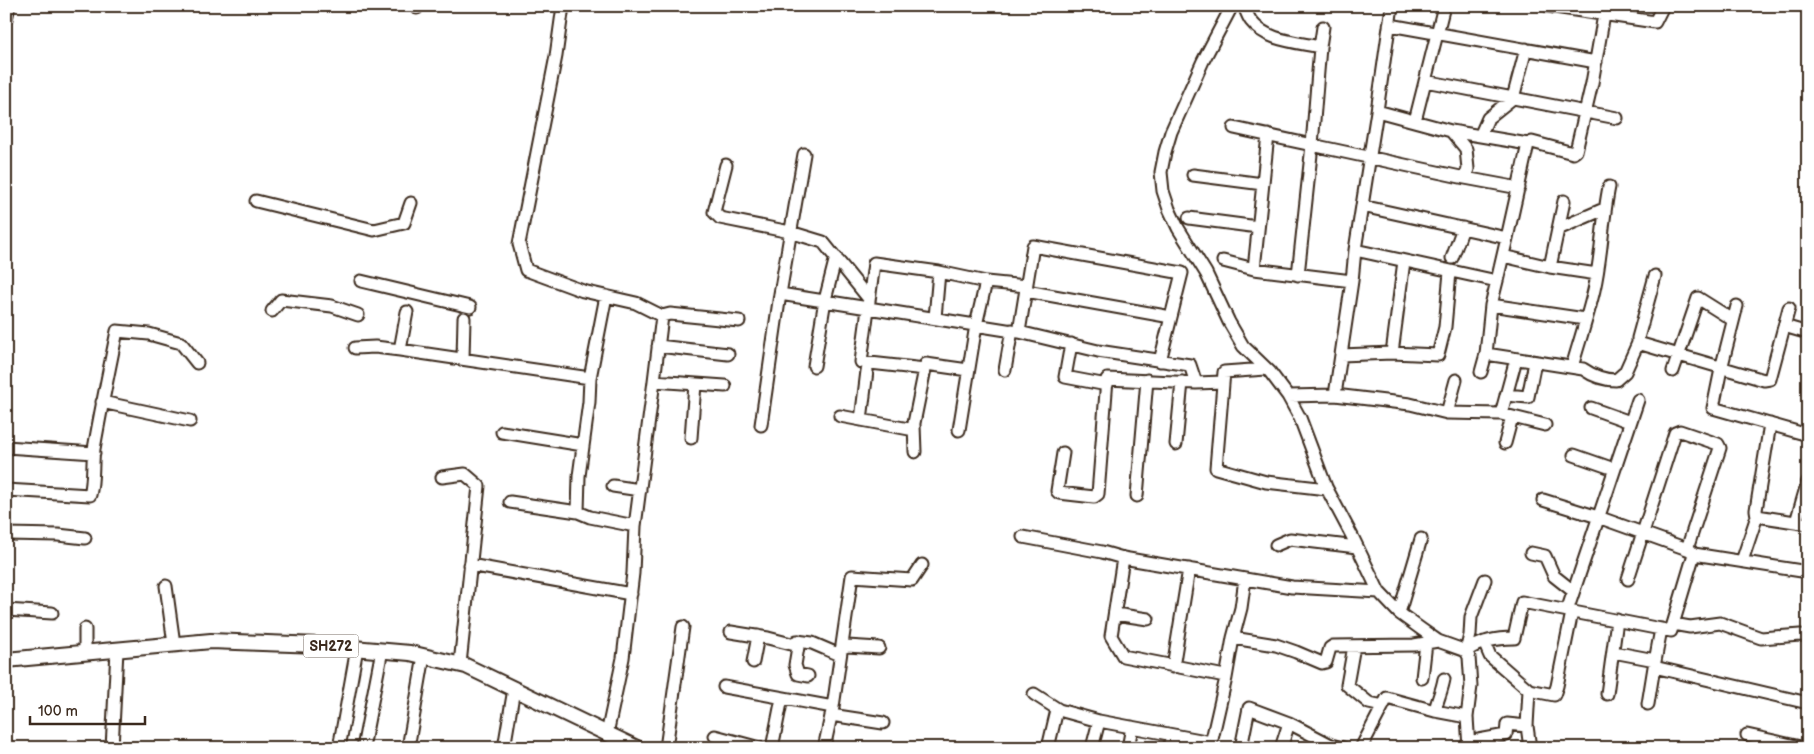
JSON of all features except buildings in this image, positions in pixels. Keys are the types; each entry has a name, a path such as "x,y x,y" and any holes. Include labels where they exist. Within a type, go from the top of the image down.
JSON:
{"main road":[{"name":"SH272","path":"6,660 211,641 319,645 382,650 424,656 466,666 637,748"}],"street":[{"path":"6,19 9,6"},
{"path":"563,6 554,65 519,244 526,270 583,291 636,303 662,316 670,314 739,321"},
{"path":"1232,6 1171,132 1161,172 1164,191 1169,209 1178,228 1200,264 1243,346 1266,369 1288,396 1300,418 1327,489 1379,592 1399,612 1438,641 1466,651 1494,638 1514,638 1522,602 1671,631 1690,552 1720,448 1718,444 1680,431 1675,433 1628,579"},
{"path":"1244,6 1250,20 1261,30 1277,39 1320,47"},
{"path":"1335,395 1352,281 1354,250 1392,6"},
{"path":"1415,121 1444,6"},
{"path":"1549,6 1655,22 1663,6"},
{"path":"1377,111 1451,131 1528,144 1532,142 1573,153 1575,152 1585,112 1604,15"},
{"path":"1390,25 1596,62"},
{"path":"1298,275 1323,27"},
{"path":"1480,136 1488,118 1513,98 1526,49"},
{"path":"1425,81 1617,118"},
{"path":"1234,128 1519,188"},
{"path":"1451,131 1466,149 1468,170 1465,178"},
{"path":"1254,269 1268,135"},
{"path":"1481,372 1486,354 1491,305 1508,238 1528,144"},
{"path":"761,425 780,294 804,154"},
{"path":"726,165 714,212 720,218 790,232 823,242 869,303"},
{"path":"1193,176 1263,184"},
{"path":"1572,367 1594,290 1600,257 1604,209 1609,188"},
{"path":"256,201 374,230 404,222 411,203"},
{"path":"1550,267 1564,201"},
{"path":"1362,206 1508,238"},
{"path":"1558,229 1604,209"},
{"path":"1189,218 1258,227"},
{"path":"1452,258 1463,228"},
{"path":"1006,370 1026,289 1034,246 1182,273 1200,264"},
{"path":"1354,250 1497,281"},
{"path":"1503,256 1550,267 1597,274"},
{"path":"814,366 824,300 836,258"},
{"path":"1223,261 1254,269 1352,281"},
{"path":"1392,353 1404,261"},
{"path":"924,369 861,362 876,263 939,272 1171,317"},
{"path":"934,318 939,272"},
{"path":"1341,355 1392,353 1438,355 1445,327 1450,272"},
{"path":"1160,362 1182,273"},
{"path":"1486,354 1583,369 1590,374 1607,380 1616,380 1625,372 1638,343 1655,276"},
{"path":"361,281 470,307"},
{"path":"959,430 976,325 986,282"},
{"path":"780,294 824,300 869,303 934,318 1016,331 1160,362 1190,365 1196,383"},
{"path":"578,512 578,476 589,402 590,378 606,296"},
{"path":"1673,371 1698,298 1733,320"},
{"path":"272,311 282,300 332,306 358,314"},
{"path":"1491,305 1585,319"},
{"path":"1737,306 1720,369 1714,408 1808,435"},
{"path":"1638,343 1720,369 1764,380 1770,379 1789,308"},
{"path":"400,350 407,312"},
{"path":"607,734 623,658 633,573 635,526 662,316"},
{"path":"463,359 464,318"},
{"path":"1784,326 1808,332"},
{"path":"6,490 90,495 94,479 94,453 102,402 117,331 149,334 181,343 197,363"},
{"path":"1070,344 1065,377 1107,385"},
{"path":"658,346 728,354"},
{"path":"356,348 374,347 400,350 590,378"},
{"path":"1505,444 1506,395 1516,359"},
{"path":"1506,395 1528,398 1535,362"},
{"path":"914,452 914,426 926,364 968,370"},
{"path":"1266,369 1224,372 1216,468 1266,482 1327,489"},
{"path":"861,420 867,371"},
{"path":"1063,453 1057,490 1059,493 1096,496 1098,494 1108,379 1196,383 1223,382"},
{"path":"1137,496 1147,380"},
{"path":"1447,413 1456,380"},
{"path":"654,381 725,386"},
{"path":"1176,444 1182,382"},
{"path":"691,438 695,384"},
{"path":"1288,396 1335,395 1410,404 1447,413 1507,416 1545,425"},
{"path":"1484,642 1490,656 1529,690 1554,695 1558,686 1573,591 1638,400"},
{"path":"102,402 190,421"},
{"path":"1591,408 1630,422"},
{"path":"840,416 909,429 914,426"},
{"path":"1742,561 1757,516 1756,510 1770,424"},
{"path":"502,432 582,445"},
{"path":"6,447 94,453"},
{"path":"1574,455 1614,469"},
{"path":"442,477 465,474 478,486 460,664"},
{"path":"1757,516 1802,523 1808,481"},
{"path":"613,486 640,490"},
{"path":"1544,500 1643,533 1690,552 1808,572"},
{"path":"510,502 578,512 580,515 635,526"},
{"path":"6,534 58,535 85,538"},
{"path":"1023,537 1102,552 1123,558 1292,588 1379,592"},
{"path":"1276,545 1290,539 1357,547"},
{"path":"1399,612 1421,539"},
{"path":"1531,553 1546,556 1554,576 1573,591"},
{"path":"1123,558 1111,636 1123,656 1225,676"},
{"path":"470,565 631,594"},
{"path":"824,748 832,711 852,576 912,580 922,565"},
{"path":"1173,667 1189,569"},
{"path":"1034,694 1059,710 1099,721 1172,734 1210,745 1232,638 1241,608 1245,579"},
{"path":"1485,580 1471,617 1470,635 1466,651 1469,657 1471,686 1467,717 1468,745 1506,735 1508,724 1527,726"},
{"path":"166,586 174,644"},
{"path":"6,610 52,613"},
{"path":"1115,614 1148,618"},
{"path":"1607,694 1617,620"},
{"path":"1673,624 1690,626 1720,623 1761,638 1808,636"},
{"path":"666,748 683,627"},
{"path":"85,653 86,629"},
{"path":"1648,704 1660,629"},
{"path":"731,632 795,645 799,641"},
{"path":"753,662 758,636"},
{"path":"1232,638 1276,646 1322,663 1326,662 1330,648 1333,646 1414,645 1438,641"},
{"path":"799,641 840,652"},
{"path":"799,641 795,665 798,674 808,676"},
{"path":"1422,678 1426,643"},
{"path":"840,652 847,646 879,648"},
{"path":"1354,646 1347,685 1369,703 1383,706"},
{"path":"339,748 357,648"},
{"path":"112,748 117,650"},
{"path":"363,748 382,650"},
{"path":"1612,652 1808,703"},
{"path":"408,748 424,656"},
{"path":"1435,711 1438,698 1442,692 1444,679"},
{"path":"724,687 782,698 883,723"},
{"path":"504,748 514,689"},
{"path":"1529,690 1527,726 1530,748"},
{"path":"772,748 782,698"},
{"path":"1361,748 1387,698 1435,711 1467,717"},
{"path":"1241,748 1249,708 1289,723 1331,745 1343,748"},
{"path":"1048,748 1056,714 1059,710"},
{"path":"1092,748 1099,721"},
{"path":"1281,748 1289,723"},
{"path":"1128,748 1132,727"},
{"path":"1169,748 1172,734"},
{"path":"1747,735 1805,748 1808,744"},
{"path":"716,736 760,748"}]}
